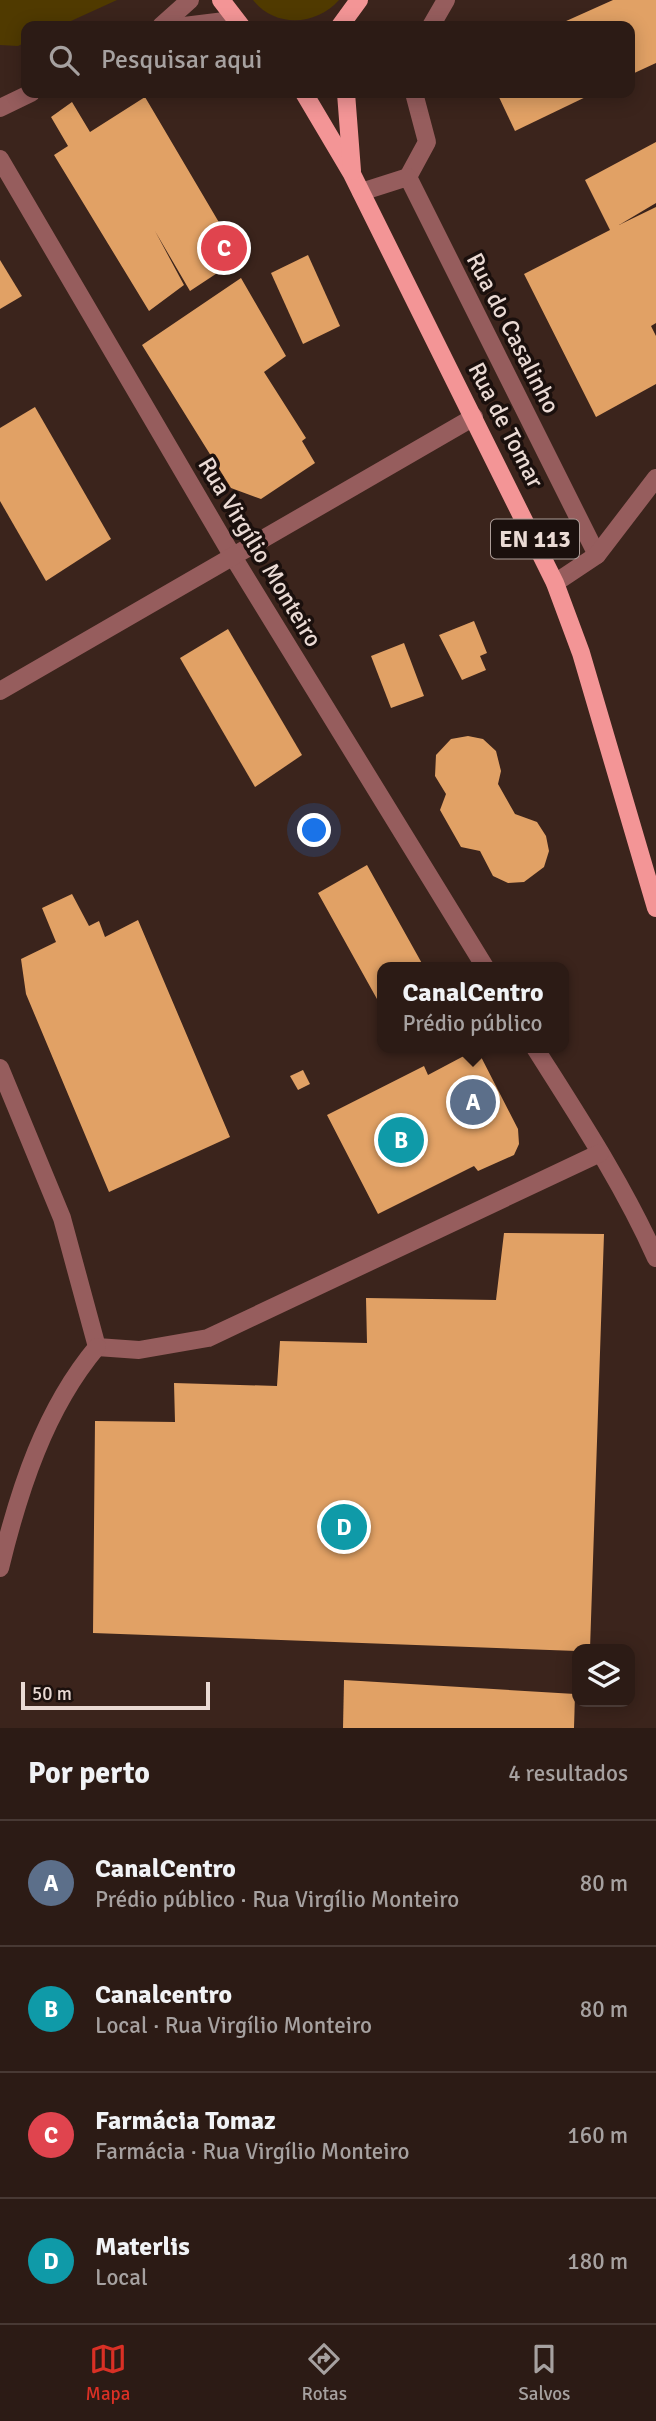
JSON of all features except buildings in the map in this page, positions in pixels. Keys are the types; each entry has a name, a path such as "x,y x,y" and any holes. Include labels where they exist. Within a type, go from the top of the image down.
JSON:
{"main road":[{"path":"221,0 236,21"},
{"path":"345,21 359,0"},
{"name":"Rua de Tomar","path":"307,98 352,174 555,583 585,666 656,905"},
{"name":"Rua de Tomar","path":"346,98 352,174"}],"street":[{"path":"167,21 190,0"},
{"path":"434,21 446,0"},
{"path":"0,108 21,98"},
{"path":"360,192 408,177 428,142 415,98"},
{"name":"Rua Virgílio Monteiro","path":"0,159 232,555 482,962"},
{"name":"Rua do Casalinho","path":"408,177 597,555"},
{"path":"0,691 474,417"},
{"path":"555,583 597,555 656,478"},
{"path":"538,1053 600,1153 641,1225 656,1258"},
{"path":"0,1068 62,1218 97,1347"},
{"path":"97,1347 139,1350 208,1338 600,1153"},
{"path":"0,1568 12,1517 36,1454 64,1393 97,1347"}],"shaded area":[{"path":"0,0 117,0 71,21 21,21 21,44 0,45"},
{"path":"253,0 339,0 319,15 296,20 272,15"}],"place":[{"name":"Farmácia Tomaz","path":"224,248"},
{"name":"CanalCentro","path":"473,1102"},
{"name":"Canalcentro","path":"401,1140"},
{"name":"Materlis","path":"344,1527"}]}
